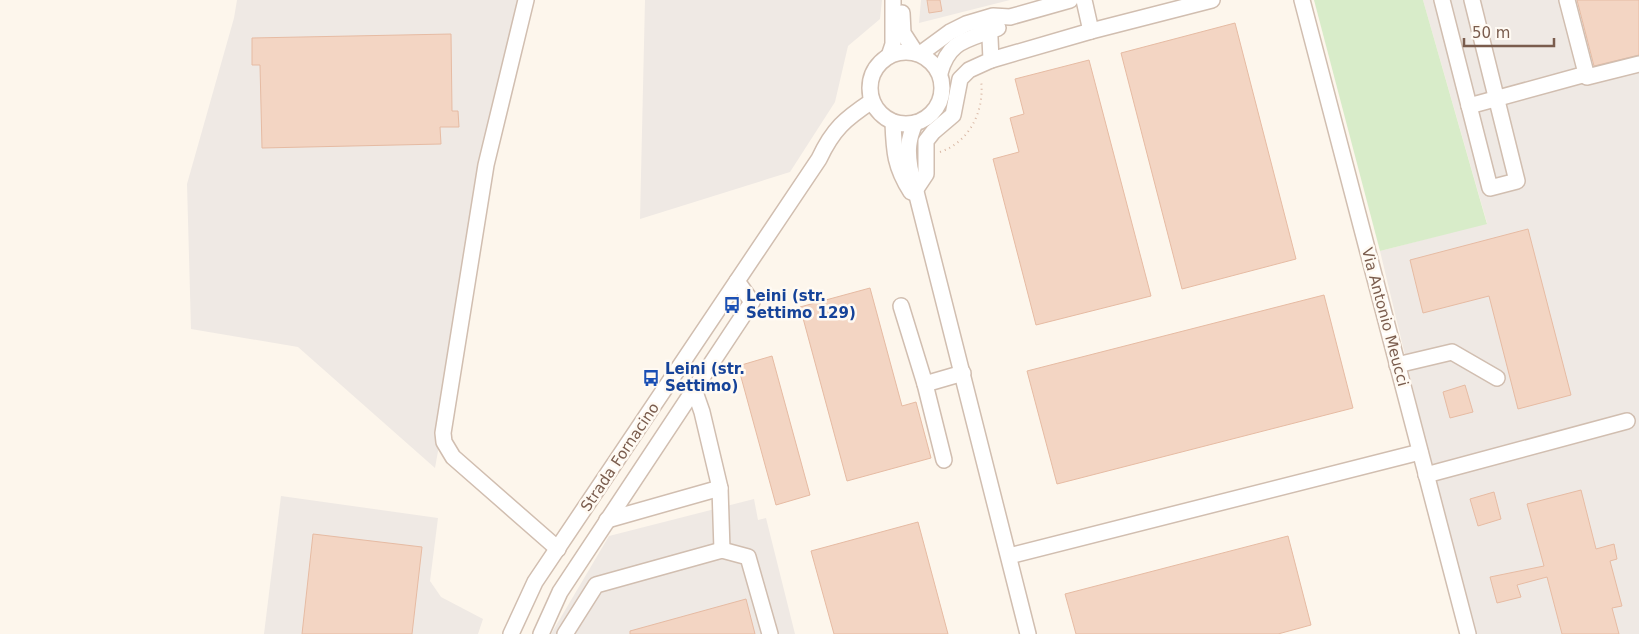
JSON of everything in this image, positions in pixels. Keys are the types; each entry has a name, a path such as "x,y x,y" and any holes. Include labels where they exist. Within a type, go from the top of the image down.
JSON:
{"street":[{"path":"526,0 486,165 443,434 444,442 453,457 558,549"},
{"path":"889,56 893,44 893,0"},
{"path":"902,0 904,33 918,53"},
{"path":"940,73 944,58 953,47 987,25 1070,0"},
{"path":"1084,0 1091,31"},
{"path":"916,189 926,174 926,141 933,132 953,115 960,79 969,70 991,60 1091,31 1212,0"},
{"name":"Via Antonio Meucci","path":"1302,0 1468,634"},
{"path":"1442,0 1490,188 1517,180 1472,0"},
{"path":"1567,0 1587,77 1639,64"},
{"path":"918,53 966,24 987,25"},
{"path":"987,25 991,60"},
{"path":"889,120 915,123 927,118 936,109 941,98 943,86 940,73 928,59 918,53 906,51 889,56 874,70 870,85 872,101 889,120 898,170 920,206"},
{"path":"1469,106 1586,74"},
{"name":"Strada Fornacino","path":"511,634 535,582 820,159 829,139 838,127 872,101"},
{"name":"Strada Fornacino","path":"820,159 857,122 872,116 889,120"},
{"path":"915,123 909,137 907,150 1028,634"},
{"path":"541,634 560,592 752,302 737,281"},
{"path":"901,306 925,384 944,460"},
{"path":"1397,365 1452,352 1497,378"},
{"path":"925,384 963,373"},
{"path":"694,389 702,412 720,488 722,550"},
{"path":"1426,475 1627,421"},
{"path":"1010,556 1420,452"},
{"path":"607,520 720,488"},
{"path":"565,634 596,585 722,550 748,556 770,634"},
{"path":"554,608 577,615"}],"path":[{"path":"935,153 957,143 971,128 980,107 982,96 981,76"}],"shaded area":[{"path":"237,0 526,0 499,111 435,468 298,347 191,329 187,184 234,18"},
{"path":"645,0 882,0 880,19 848,46 835,102 790,172 640,219"},
{"path":"921,0 1010,0 919,23"},
{"path":"1423,0 1639,0 1639,634 1472,634 1380,251 1487,223"},
{"path":"281,496 438,518 430,581 441,597 483,619 478,634 264,634"},
{"path":"754,499 758,520 766,518 795,634 551,634 609,536"}],"green space":[{"path":"1314,0 1423,0 1487,224 1380,251"}],"building":[{"path":"927,0 940,0 942,11 929,13"},
{"path":"1577,0 1639,0 1639,55 1594,66"},
{"path":"1235,23 1296,259 1182,289 1121,53"},
{"path":"451,34 452,111 458,111 459,127 440,127 441,144 262,148 260,65 252,65 252,38"},
{"path":"1089,60 1151,296 1036,325 993,159 1019,152 1010,118 1024,114 1015,79"},
{"path":"1528,229 1571,395 1518,409 1489,296 1423,313 1410,260"},
{"path":"870,288 902,406 916,402 931,458 847,481 800,307"},
{"path":"1324,295 1353,408 1057,484 1027,371"},
{"path":"772,356 810,495 776,505 738,366"},
{"path":"1465,385 1473,412 1450,418 1443,392"},
{"path":"1581,490 1596,549 1614,544 1617,559 1610,561 1622,606 1612,608 1619,634 1562,634 1547,577 1517,585 1521,597 1497,603 1490,577 1544,566 1527,504"},
{"path":"1494,492 1501,519 1478,526 1470,499"},
{"path":"918,522 948,634 834,634 811,551"},
{"path":"313,534 422,547 412,634 302,634"},
{"path":"1288,536 1311,625 1278,634 1076,634 1065,594"},
{"path":"746,599 755,634 630,634 630,631"}],"place":[{"name":"Leini (str. Settimo 129)","path":"732,305"},
{"name":"Leini (str. Settimo)","path":"651,378"}]}
